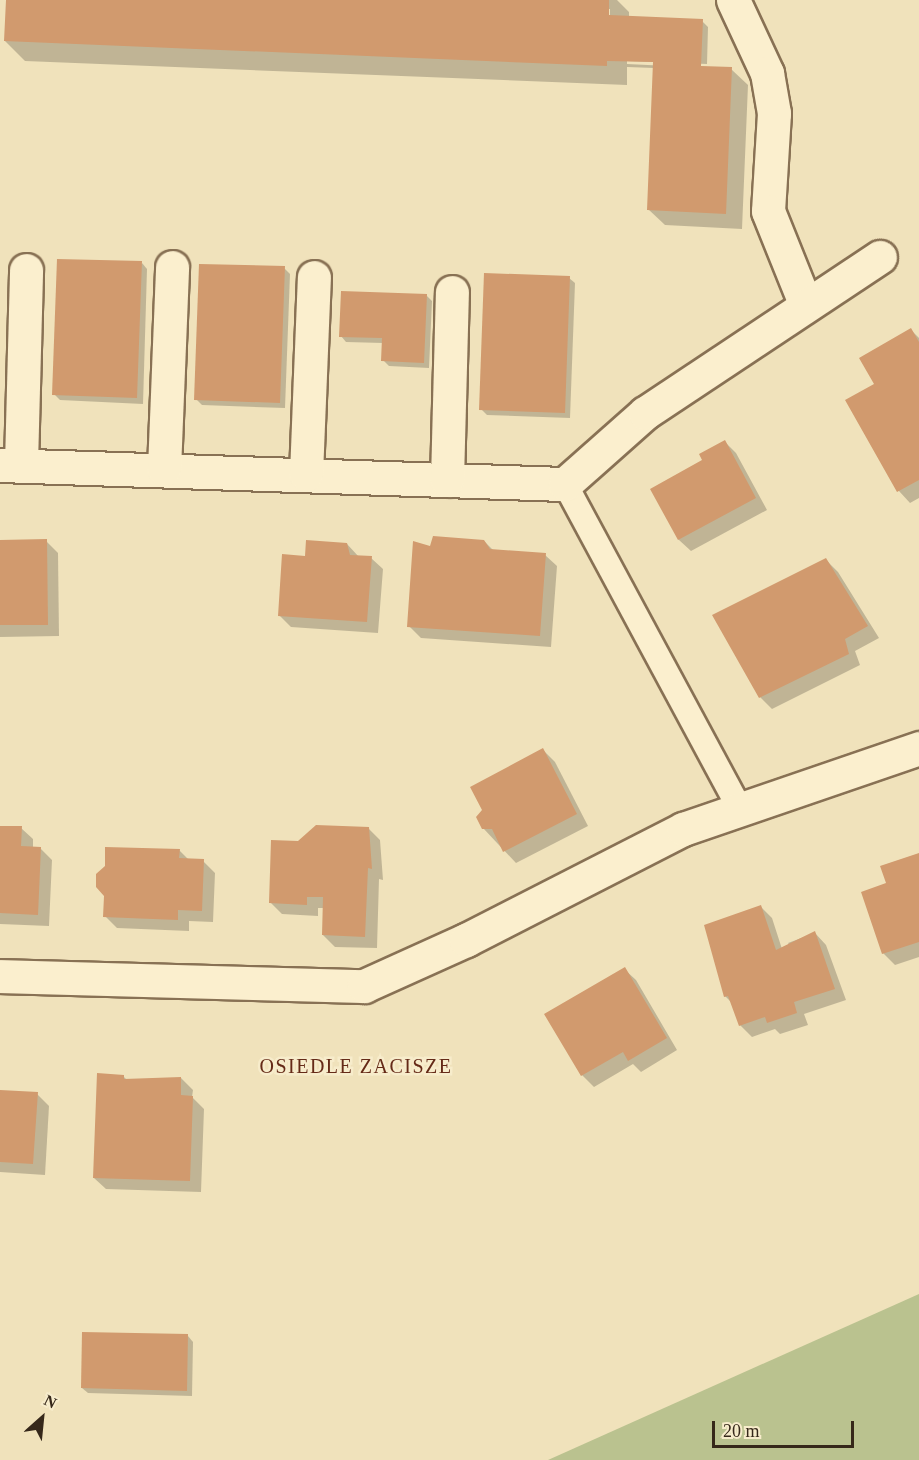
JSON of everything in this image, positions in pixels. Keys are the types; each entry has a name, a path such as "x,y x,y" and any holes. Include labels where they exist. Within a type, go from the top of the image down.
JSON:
{"street":[{"path":"733,0 767,73 774,113 768,211 806,303"},
{"path":"26,270 10,465 566,484 645,413 806,303 880,256"},
{"path":"164,469 172,267"},
{"path":"306,474 314,278"},
{"path":"447,480 452,292"},
{"path":"0,976 363,986 466,940 683,829 919,748"}],"lane":[{"path":"566,484 740,809"}],"green space":[{"path":"919,1294 919,1460 548,1460"}],"building":[{"path":"6,0 609,0 609,15 703,19 701,66 732,67 726,214 647,210 653,62 607,61 607,66 4,41"},
{"path":"57,259 142,261 137,398 52,395"},
{"path":"199,264 285,266 280,403 194,400"},
{"path":"484,273 570,276 565,413 479,410"},
{"path":"341,291 427,294 424,363 381,361 382,338 339,337"},
{"path":"911,328 919,342 919,480 897,492 845,400 874,384 859,358"},
{"path":"725,440 756,498 678,540 650,489 702,460 699,454"},
{"path":"433,536 484,540 490,549 546,553 540,636 407,627 413,541 430,546"},
{"path":"47,539 48,625 0,625 0,540"},
{"path":"306,540 347,543 350,555 372,556 367,622 278,616 282,554 305,556"},
{"path":"826,558 868,626 845,639 849,654 759,698 712,615"},
{"path":"543,748 577,814 503,852 492,829 482,829 476,817 482,810 470,787"},
{"path":"316,825 369,827 372,869 368,868 365,937 322,935 323,897 307,897 307,905 269,903 271,840 298,841"},
{"path":"0,826 22,826 21,846 41,847 38,915 0,913"},
{"path":"105,847 180,849 179,858 204,859 202,911 178,910 178,920 103,917 104,896 96,887 96,874 105,866"},
{"path":"919,853 919,942 882,954 861,892 886,883 880,866"},
{"path":"761,905 776,950 815,931 835,989 794,1002 797,1013 767,1023 765,1017 739,1026 728,996 724,997 704,925"},
{"path":"625,967 667,1038 628,1061 623,1052 581,1076 544,1014"},
{"path":"97,1073 124,1075 124,1079 181,1077 181,1095 193,1096 190,1181 93,1178"},
{"path":"0,1090 38,1092 33,1164 0,1162"},
{"path":"82,1332 188,1334 187,1391 81,1388"}],"district":[{"name":"OSIEDLE ZACISZE","path":"356,1066"}]}
